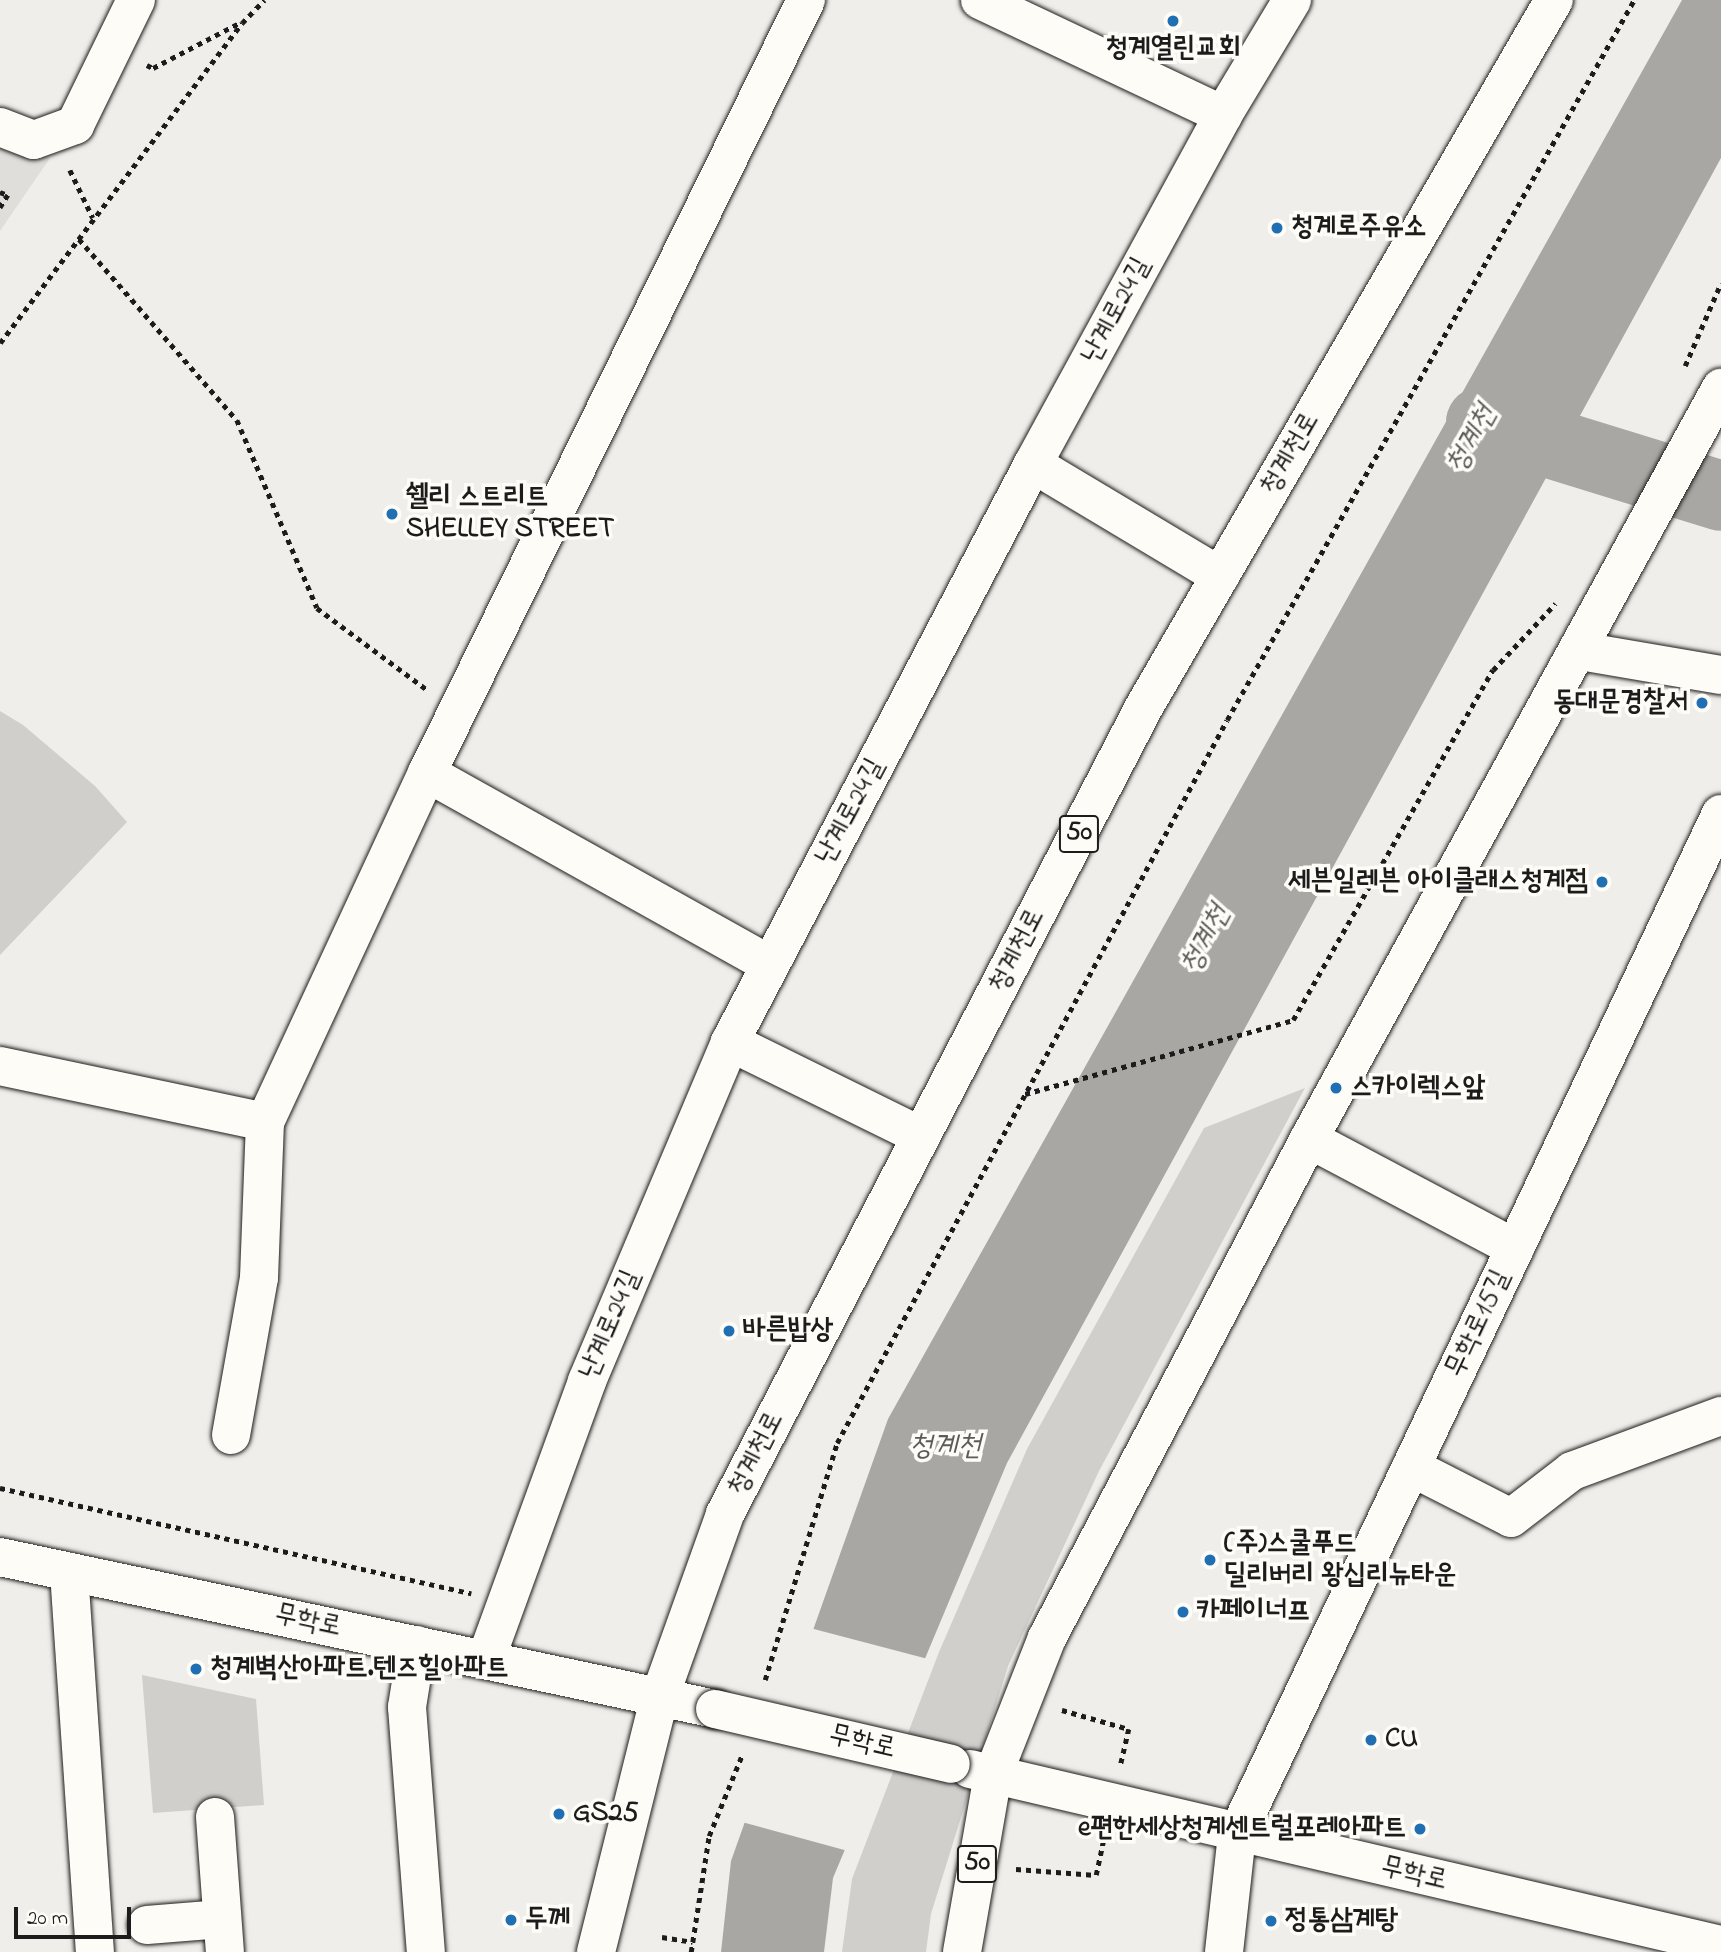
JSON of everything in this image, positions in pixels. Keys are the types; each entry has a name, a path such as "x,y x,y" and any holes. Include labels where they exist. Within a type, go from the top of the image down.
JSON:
{"main road":[{"path":"0,128 34,140 75,125 136,0"},
{"path":"231,1435 259,1278 265,1122 427,773 806,0"},
{"path":"980,0 1223,115"},
{"name":"난계로24길","path":"485,1659 587,1381 730,1042 1034,464 1223,115 1292,0"},
{"name":"청계천로","path":"596,1952 660,1696 725,1514 1144,707 1554,0"},
{"path":"1721,387 1587,637 1721,675"},
{"path":"1034,464 1220,576"},
{"name":"50","path":"962,1952 993,1775 1046,1638 1309,1139 1587,637"},
{"path":"427,773 771,965"},
{"name":"무학로15길","path":"1224,1952 1237,1834 1721,814"},
{"path":"730,1042 921,1136"},
{"path":"0,1066 265,1122"},
{"path":"1309,1139 1515,1248"},
{"path":"1411,1467 1511,1518 1572,1471 1721,1416"},
{"name":"무학로","path":"0,1558 660,1696 1237,1834 1721,1945"},
{"path":"69,1572 95,1952"},
{"path":"417,1645 407,1707 426,1952"},
{"path":"147,1925 224,1935 215,1817"}],"path":[{"path":"0,343 245,20 264,0"},
{"path":"762,1689 837,1443 1220,732 1634,0"},
{"path":"140,62 153,68 245,20"},
{"path":"67,164 94,219"},
{"path":"0,192 8,195 0,208"},
{"path":"79,239 237,420 317,608 457,712"},
{"path":"1683,373 1721,283"},
{"path":"1026,1093 1293,1020 1493,670 1536,620 1558,602"},
{"path":"0,1488 507,1601"},
{"path":"691,1952 709,1836 746,1741"},
{"path":"662,1937 693,1942"}],"shaded area":[{"path":"0,138 50,158 0,231"},
{"path":"0,711 23,725 95,786 127,822 0,955"},
{"path":"1305,1088 1099,1471 1008,1666 931,1914 926,1952 842,1952 852,1879 939,1652 1027,1449 1204,1128"},
{"path":"142,1675 256,1699 264,1805 153,1813"}],"water":[{"name":"청계천","path":"1682,0 1721,0 1721,158 1007,1463 833,1878 824,1952 721,1952 731,1861 888,1419"}],"pier":[{"path":"810,1628 928,1659 848,1851 742,1822"}],"waterway":[{"path":"1481,422 1721,496"}],"place":[{"name":"청계열린교회","path":"1173,21"},
{"name":"청계로주유소","path":"1277,228"},
{"name":"쉘리 스트리트 SHELLEY STREET","path":"392,514"},
{"name":"동대문경찰서","path":"1702,703"},
{"name":"세븐일레븐 아이클래스청계점","path":"1602,882"},
{"name":"스카이렉스앞","path":"1336,1088"},
{"name":"바른밥상","path":"729,1331"},
{"name":"(주)스쿨푸드 딜리버리 왕십리뉴타운","path":"1210,1560"},
{"name":"카페이너프","path":"1183,1612"},
{"name":"청계벽산아파트.텐즈힐아파트","path":"196,1669"},
{"name":"CU","path":"1371,1740"},
{"name":"GS25","path":"559,1814"},
{"name":"e편한세상청계센트럴포레아파트","path":"1420,1829"},
{"name":"두께","path":"511,1920"},
{"name":"정통삼계탕","path":"1271,1921"}]}
